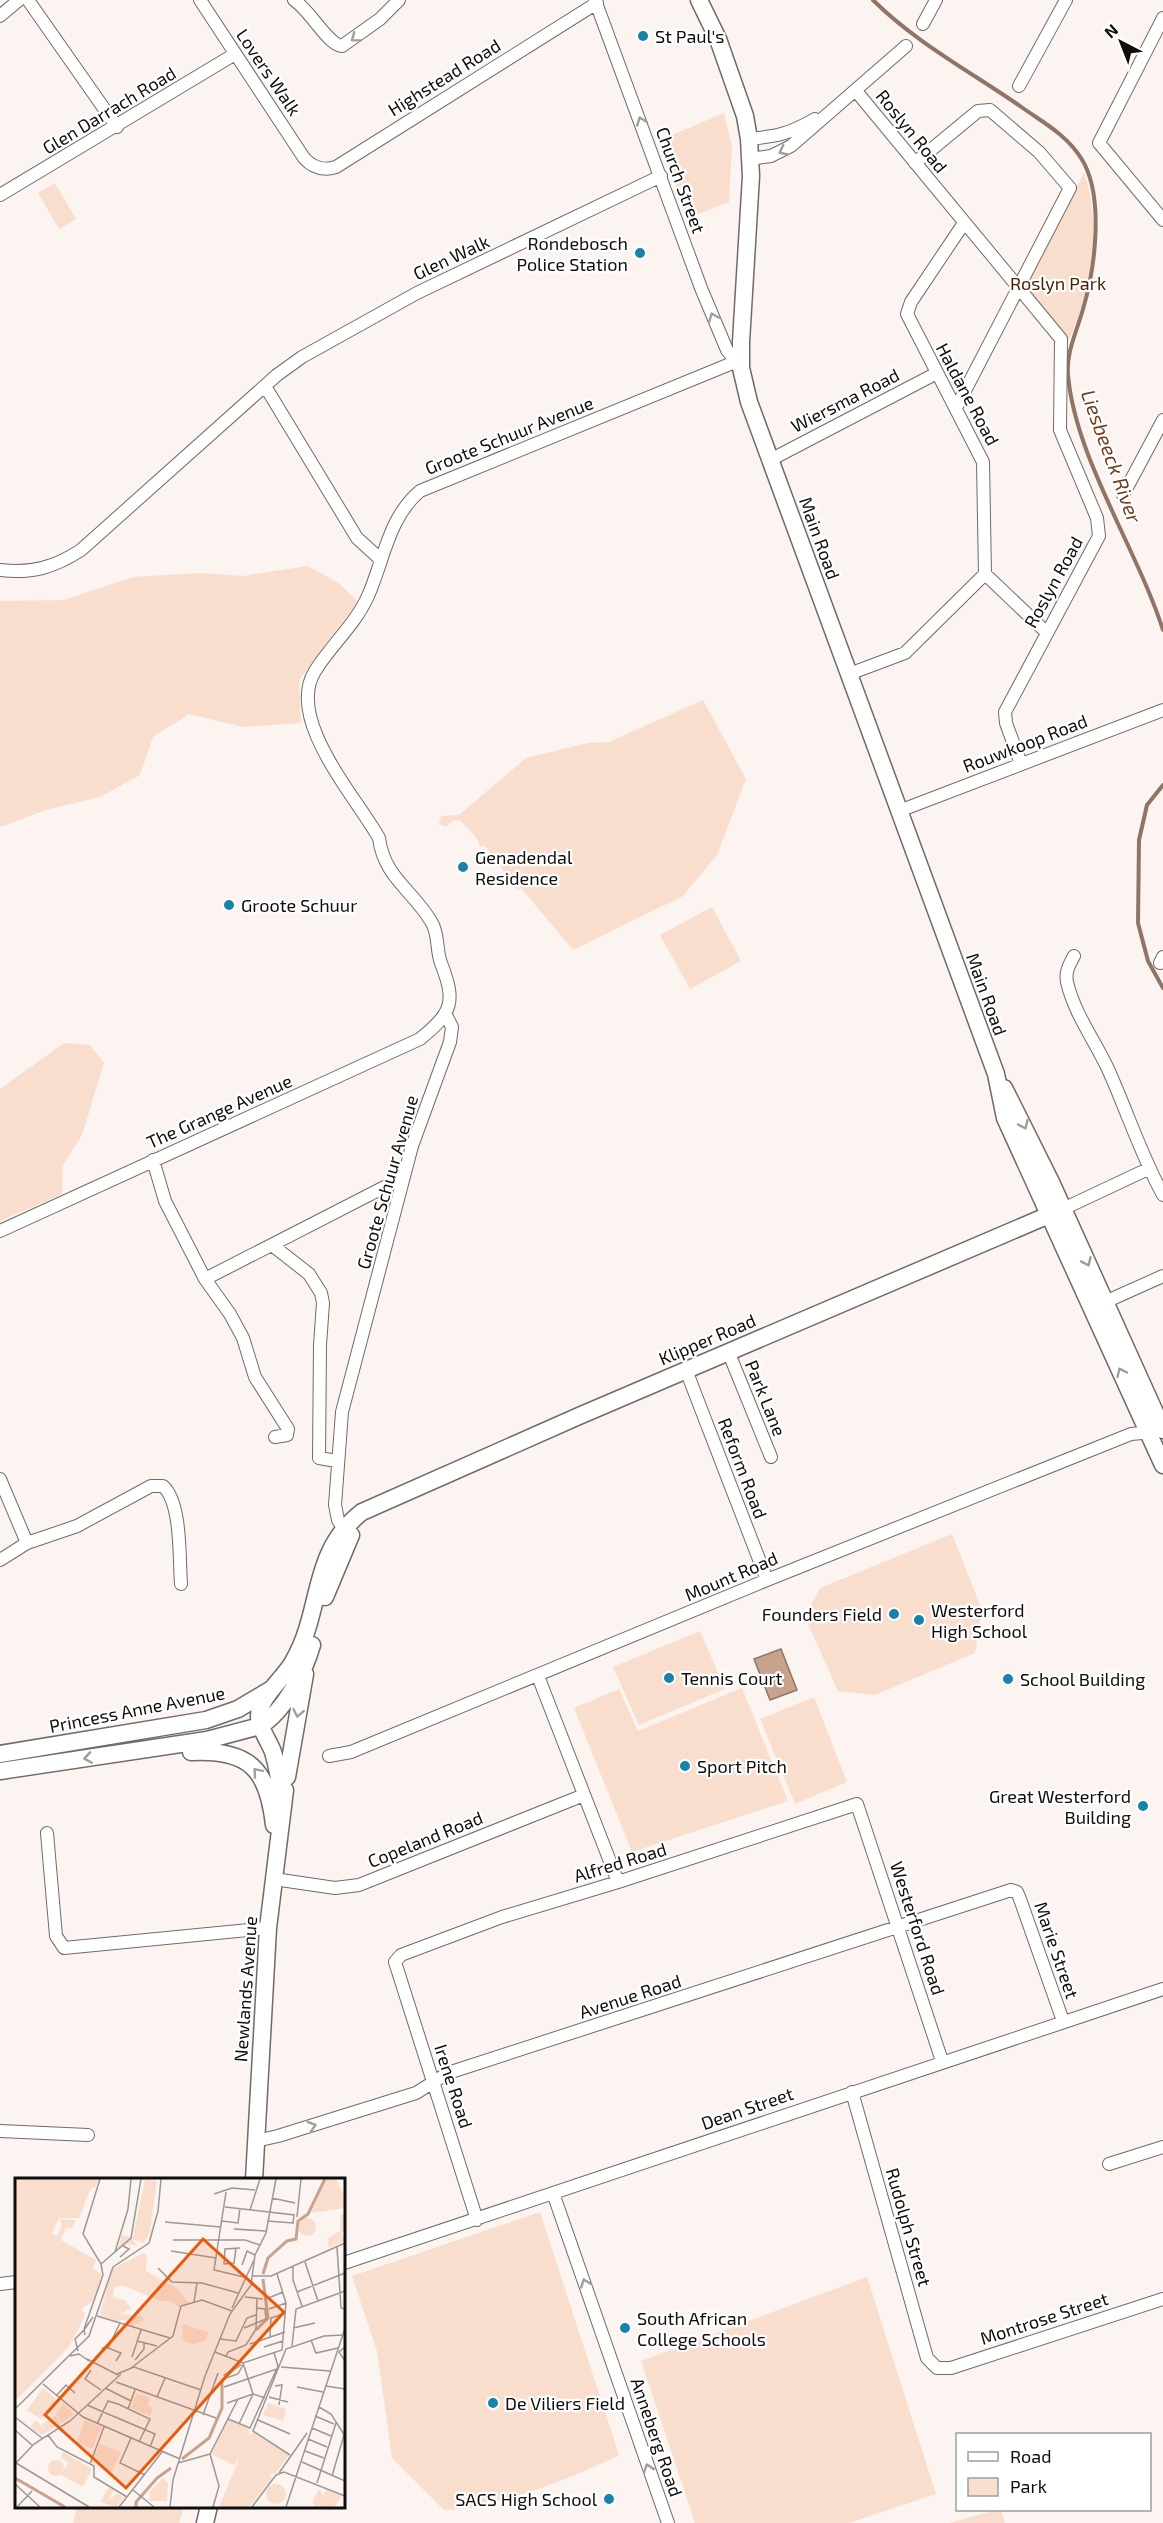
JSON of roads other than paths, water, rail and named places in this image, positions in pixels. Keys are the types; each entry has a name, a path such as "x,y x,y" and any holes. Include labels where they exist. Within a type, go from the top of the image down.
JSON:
{"main road":[{"name":"Main Road","path":"699,0 718,39 745,116 749,139 750,159 738,365 749,402 996,1074 1018,1113 1056,1212 1158,1432"},
{"name":"Main Road","path":"1056,1212 1105,1302 1158,1432 1163,1465"},
{"name":"Klipper Road","path":"262,1721 262,1705 299,1650 322,1568 347,1533 382,1501 1056,1212"},
{"name":"Klipper Road","path":"262,1721 293,1686 309,1656 329,1584 347,1533"},
{"path":"287,1777 309,1656"},
{"name":"Princess Anne Avenue","path":"0,1755 224,1715 275,1687"},
{"path":"120,1734 171,1735 262,1721"},
{"name":"Princess Anne Avenue","path":"0,1771 227,1736 262,1721"},
{"name":"Newlands Avenue","path":"254,2178 268,1928 287,1777 281,1746 262,1721"},
{"name":"Newlands Avenue","path":"262,1721 276,1763 283,1802"},
{"path":"146,1749 165,1752 224,1752 245,1760 259,1772 267,1785 277,1847"},
{"path":"205,2523 209,2508"}],"street":[{"path":"28,0 117,127"},
{"name":"Lovers Walk","path":"200,0 309,163"},
{"path":"294,0 308,10 332,42 342,46 380,19 399,0"},
{"path":"923,24 936,0"},
{"path":"1019,86 1066,0"},
{"name":"Highstead Road","path":"309,163 319,169 336,167 596,2"},
{"name":"Church Street","path":"596,2 723,343 738,365"},
{"path":"1163,18 1099,143 1163,220"},
{"path":"750,159 771,156 786,150 906,46"},
{"name":"Glen Darrach Road","path":"0,195 117,127 235,54"},
{"name":"Roslyn Road","path":"856,91 1061,339 1060,430 1099,528 1096,544 1046,632 1005,712 1006,723 1022,764"},
{"path":"749,139 789,134 842,103"},
{"path":"915,163 978,111 990,110 1039,152 1070,186 1070,192 956,408"},
{"name":"Glen Walk","path":"0,570 37,571 63,562 81,550 265,386 302,357 384,310 661,176"},
{"name":"Haldane Road","path":"964,223 907,309 908,320 983,462 985,574"},
{"name":"Groote Schuur Avenue","path":"347,1533 335,1505 342,1412 412,1146 450,1042 452,1027 446,1013 450,986 440,962 432,922 389,871 381,854 379,838 318,739 310,719 308,701 312,677 361,610 374,581 380,559 406,504 429,485 738,365"},
{"name":"Wiersma Road","path":"770,460 937,373"},
{"path":"265,386 357,538 380,559"},
{"path":"1123,495 1163,420"},
{"path":"849,674 905,653 985,574 1046,632"},
{"name":"Rouwkoop Road","path":"899,811 1163,710"},
{"path":"1074,956 1067,969 1069,987 1091,1039 1107,1067 1148,1169 1163,1195"},
{"name":"The Grange Avenue","path":"0,1231 420,1039 446,1013"},
{"path":"153,1160 165,1201 205,1279 230,1314 243,1338 255,1377 288,1429 287,1435 274,1437"},
{"path":"1056,1212 1148,1169"},
{"path":"205,1279 404,1177"},
{"path":"272,1245 309,1274 321,1293 323,1303 320,1345 319,1458 337,1461"},
{"path":"1105,1302 1163,1276"},
{"name":"Park Lane","path":"728,1351 771,1457"},
{"name":"Reform Road","path":"686,1370 767,1580"},
{"name":"Mount Road","path":"329,1756 351,1752 767,1580 1131,1434 1158,1432"},
{"path":"0,1479 27,1543"},
{"path":"0,1560 27,1543 77,1526 152,1486 163,1485 170,1495 174,1508 181,1584"},
{"path":"538,1676 618,1882"},
{"name":"Copeland Road","path":"274,1880 335,1888 359,1885 584,1795"},
{"name":"Alfred Road","path":"395,1962 401,1955 502,1917 783,1829 851,1804 860,1806"},
{"name":"Westerford Road","path":"860,1806 942,2061"},
{"path":"47,1833 56,1936 64,1948 268,1928"},
{"name":"Avenue Road","path":"255,2141 416,2093 448,2073 1005,1891 1017,1892"},
{"name":"Marie Street","path":"1017,1892 1063,2021"},
{"name":"Irene Road","path":"395,1962 477,2220"},
{"name":"Dean Street","path":"345,2263 477,2220 942,2061 1163,1989"},
{"name":"Rudolph Street","path":"852,2092 927,2358 937,2368"},
{"path":"0,2130 88,2135"},
{"path":"1109,2164 1163,2147"},
{"name":"Anneberg Road","path":"553,2193 668,2523"},
{"path":"0,2284 15,2282"},
{"name":"Montrose Street","path":"937,2368 951,2368 1163,2299"}],"waterway":[{"name":"Liesbeeck River","path":"873,0 925,43 1061,135 1081,158 1088,173 1093,192 1096,232 1087,293 1069,358 1068,375 1073,406 1094,470 1152,599 1163,630"},
{"name":"Liesbeeck River","path":"1163,785 1147,805 1139,840 1138,923 1148,961 1163,988"}],"place":[{"name":"St Paul's","path":"643,36"},
{"name":"Rondebosch Police Station","path":"640,253"},
{"name":"Genadendal Residence","path":"463,867"},
{"name":"Groote Schuur","path":"229,905"},
{"name":"Founders Field","path":"894,1614"},
{"name":"Westerford High School","path":"919,1620"},
{"name":"Tennis Court","path":"669,1678"},
{"name":"School Building","path":"1008,1679"},
{"name":"Sport Pitch","path":"685,1766"},
{"name":"Great Westerford Building","path":"1143,1806"},
{"name":"South African College Schools","path":"625,2328"},
{"name":"De Viliers Field","path":"493,2403"},
{"name":"SACS High School","path":"609,2499"}],"park label":[{"name":"Roslyn Park","path":"1058,283"}]}
